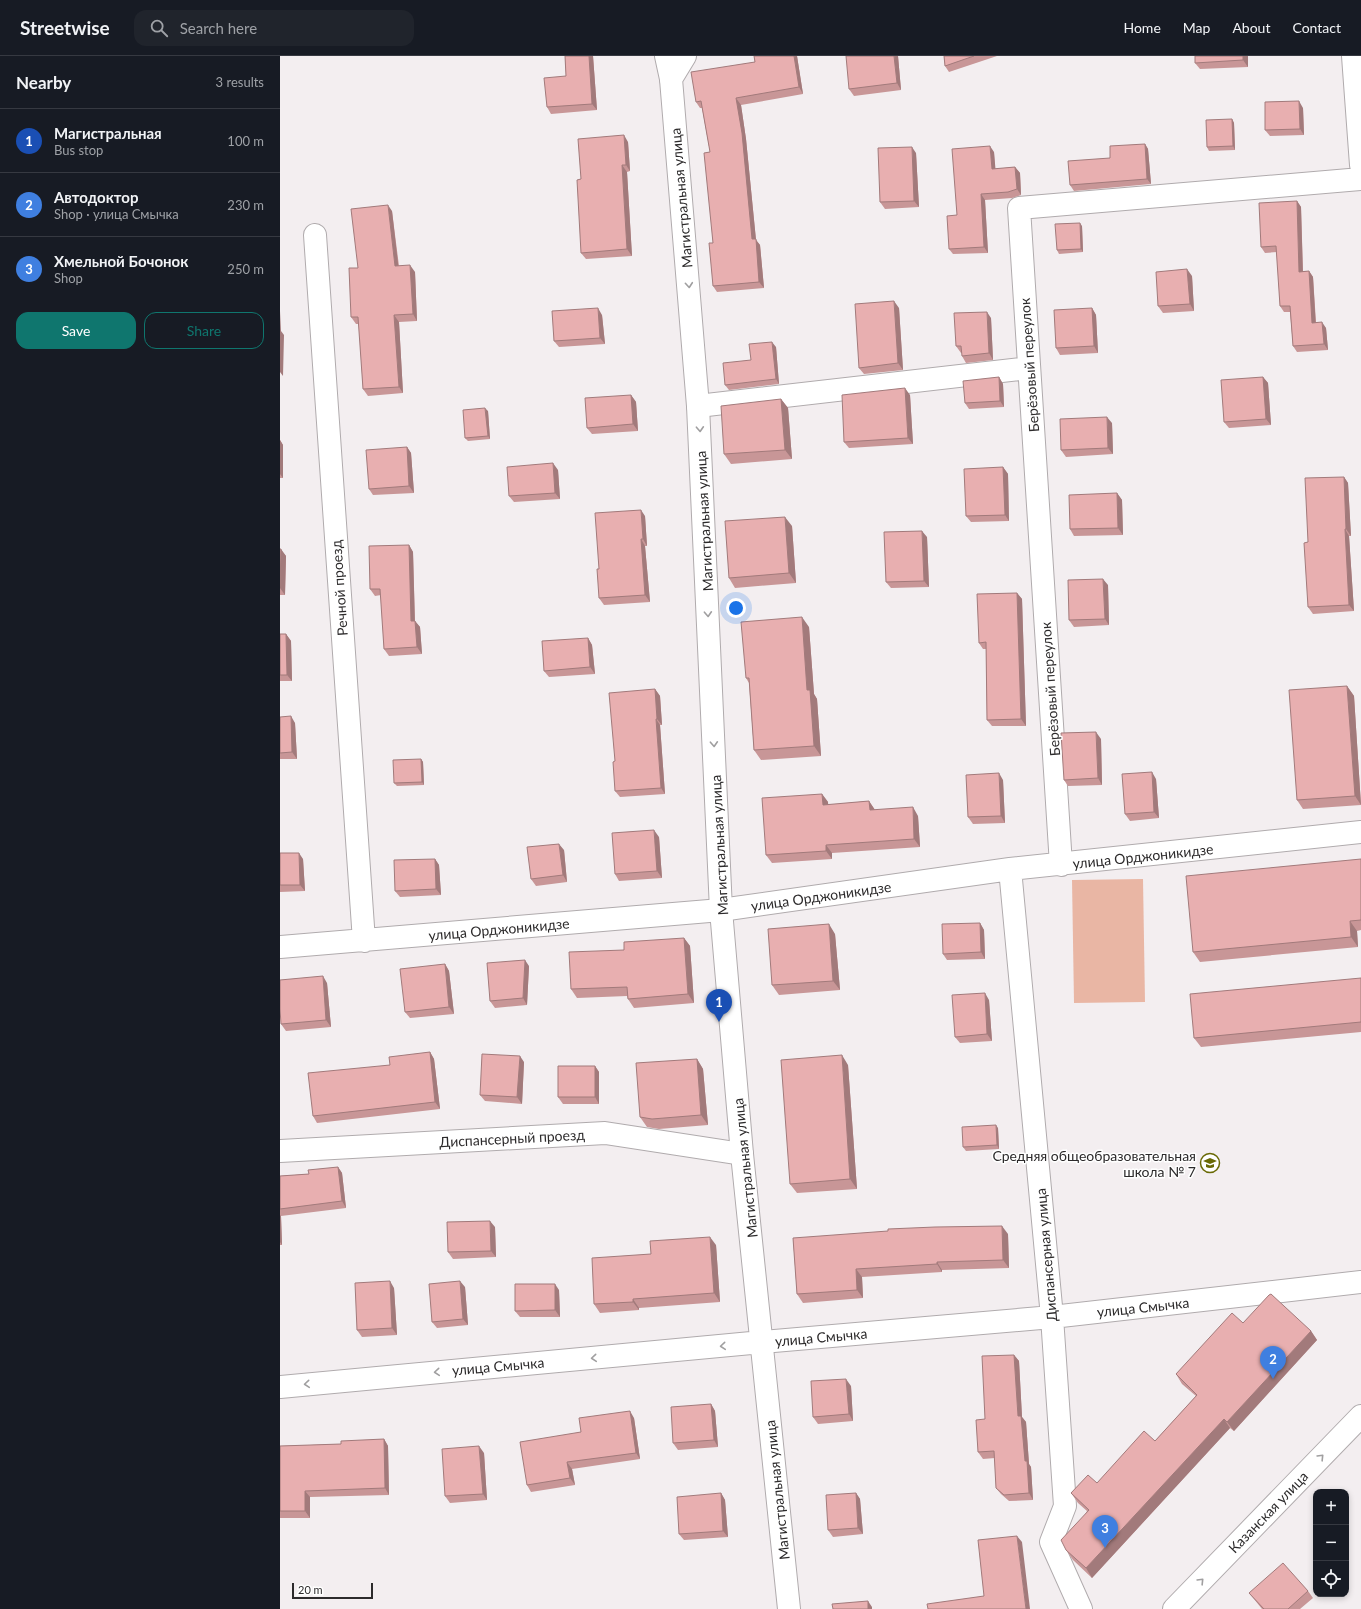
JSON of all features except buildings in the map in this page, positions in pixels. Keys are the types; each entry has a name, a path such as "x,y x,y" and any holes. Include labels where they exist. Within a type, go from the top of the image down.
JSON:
{"street":[{"name":"Магистральная улица","path":"666,56 672,79 698,406 721,910 742,1154 789,1609"},
{"path":"672,79 685,56"},
{"path":"1353,56 1361,165"},
{"name":"Берёзовый переулок","path":"1061,865 1019,208 1361,179"},
{"name":"Речной проезд","path":"315,235 364,941"},
{"path":"698,406 1029,368"},
{"name":"улица Орджоникидзе","path":"280,947 721,910 1010,869 1061,865 1361,832"},
{"name":"Диспансерная улица","path":"1010,869 1052,1317 1065,1506 1051,1542 1081,1609"},
{"name":"Диспансерный проезд","path":"280,1150 604,1133 742,1154"},
{"name":"улица Смычка","path":"280,1387 762,1342 1052,1317 1361,1282"},
{"name":"Казанская улица","path":"1174,1609 1361,1416"}],"shaded area":[{"path":"1143,879 1145,1002 1074,1003 1072,880"}],"place":[{"name":"Магистральная","path":"719,1022"},
{"name":"Средняя общеобразовательная школа № 7","path":"1210,1163"},
{"name":"Автодоктор","path":"1273,1379"},
{"name":"Хмельной Бочонок","path":"1105,1548"}]}
